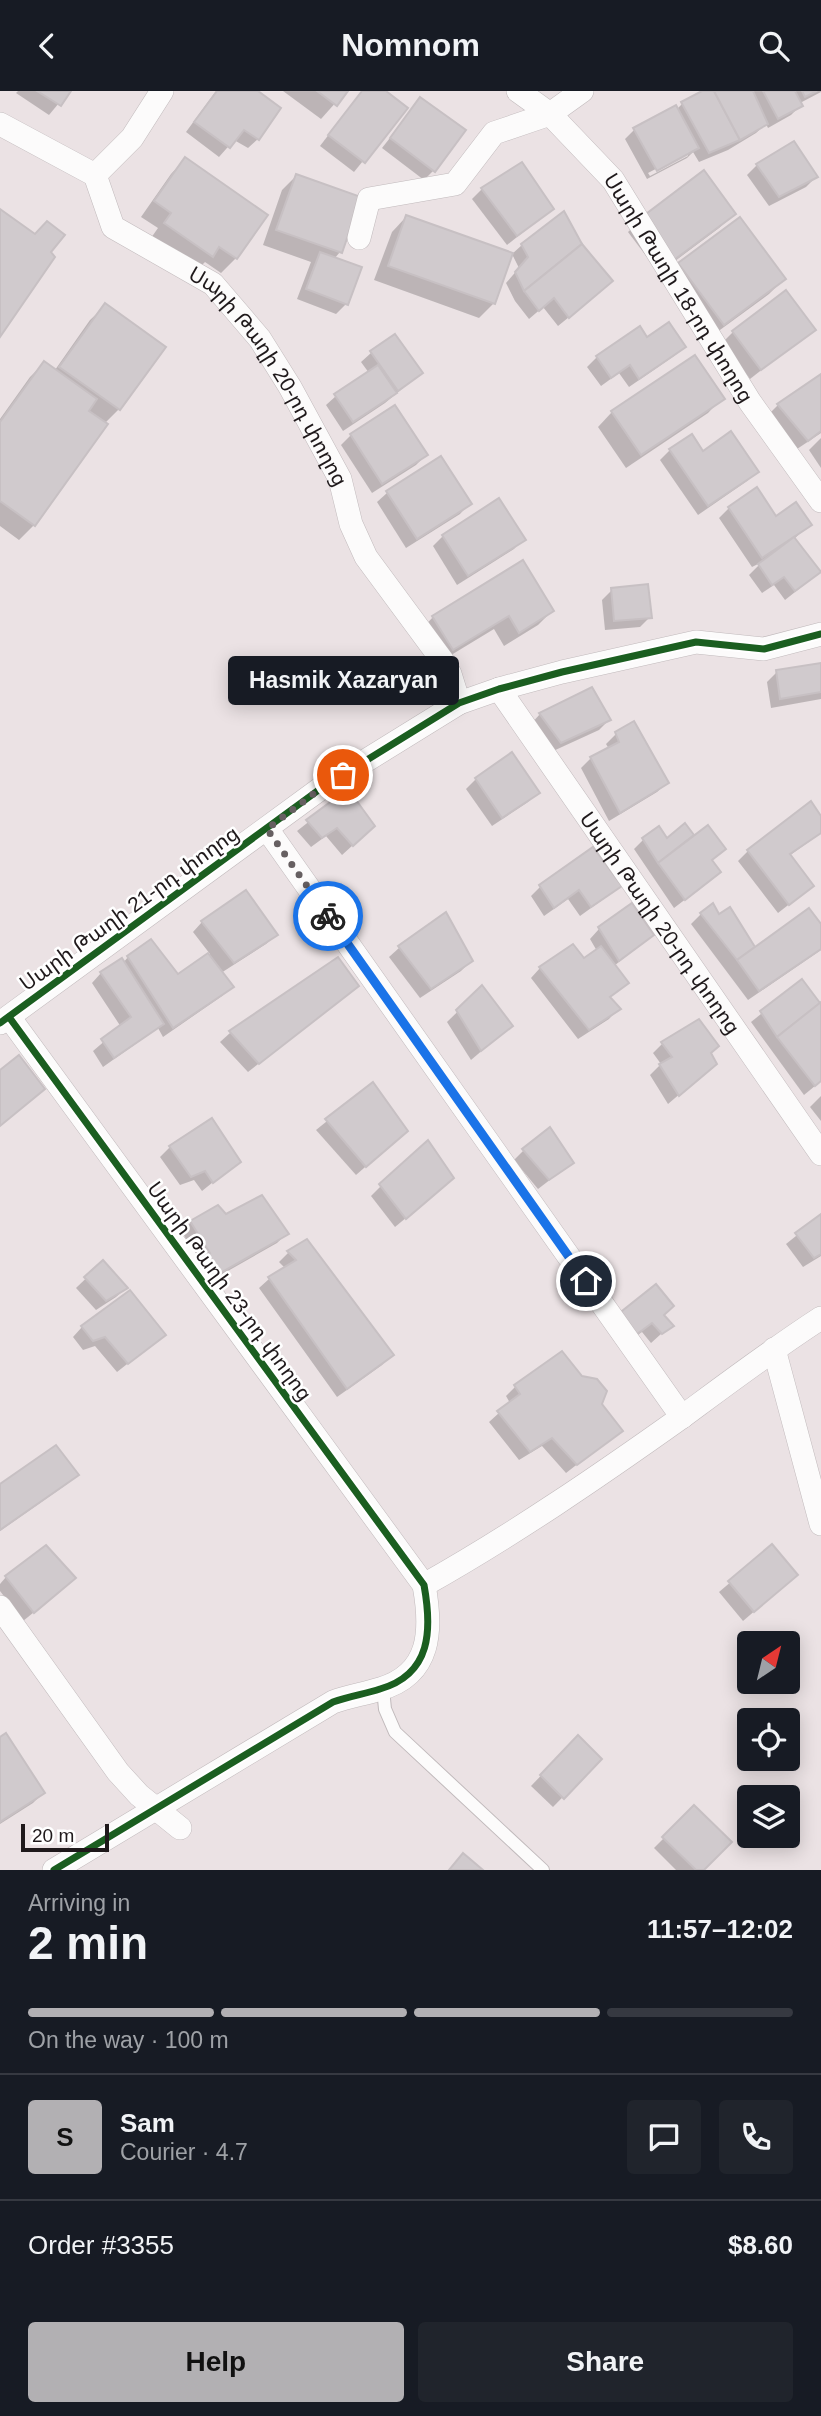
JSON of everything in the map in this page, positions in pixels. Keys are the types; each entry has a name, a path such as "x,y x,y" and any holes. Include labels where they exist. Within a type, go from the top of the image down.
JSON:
{"street":[{"path":"0,124 95,175 132,138 163,91"},
{"name":"Սարի Թաղի 18-րդ փողոց","path":"518,91 550,114 613,180 750,402 821,501"},
{"path":"359,238 369,199 455,184 494,133 550,114 582,91"},
{"name":"Սարի Թաղի 20-րդ փողոց","path":"95,175 113,227 213,285 260,339 290,387 340,479 351,524 366,557 442,660 450,674 459,703"},
{"name":"Սարի Թաղի 21-րդ փողոց","path":"4,1020 320,789 459,703 499,689 696,642 764,649 821,634"},
{"name":"Սարի Թաղի 20-րդ փողոց","path":"499,689 821,1154"},
{"path":"267,829 682,1417"},
{"name":"Սարի Թաղի 23-րդ փողոց","path":"4,1020 424,1585"},
{"path":"54,1870 333,1702 383,1689 406,1674 417,1663 425,1649 429,1627 424,1585 565,1498 821,1318"},
{"path":"774,1349 821,1524"},
{"path":"0,1607 117,1772 139,1795 180,1828"}],"lane":[{"path":"383,1689 385,1709 396,1732 543,1870"}],"building":[{"path":"37,91 71,91 61,106"},
{"path":"217,91 258,91 281,108 259,140 244,130 230,148 194,122"},
{"path":"317,91 348,91 337,106"},
{"path":"362,91 386,91 408,108 365,163 328,135"},
{"path":"702,91 714,91 740,140 709,153 681,102"},
{"path":"714,91 753,91 768,124 740,140"},
{"path":"763,91 795,91 803,106 778,119"},
{"path":"802,91 817,91 805,97"},
{"path":"420,97 466,130 435,172 390,138"},
{"path":"676,105 699,148 657,171 633,128"},
{"path":"794,141 818,177 779,197 756,164"},
{"path":"185,157 268,215 237,259 219,247 213,257 164,223 171,213 154,201"},
{"path":"522,162 554,209 517,236 481,188"},
{"path":"704,170 736,214 674,260 642,217"},
{"path":"296,174 361,197 342,253 276,230"},
{"path":"0,209 35,234 47,221 65,235 51,252 55,257 0,337"},
{"path":"564,211 582,244 524,291 515,272 528,257 521,244"},
{"path":"406,215 513,253 495,304 388,266"},
{"path":"740,217 786,279 724,325 678,263"},
{"path":"582,244 613,281 569,318 554,298 539,311 524,291"},
{"path":"320,252 362,267 348,305 306,289"},
{"path":"786,290 816,330 761,370 732,331"},
{"path":"105,303 166,347 120,410 59,367"},
{"path":"669,322 686,347 639,379 630,365 611,378 596,356 640,326 647,337"},
{"path":"395,334 423,373 398,391 370,351"},
{"path":"695,355 725,399 641,455 611,411"},
{"path":"44,361 97,399 89,411 108,424 35,526 0,501 0,422"},
{"path":"378,365 397,393 353,422 334,394"},
{"path":"821,374 821,431 808,441 777,404"},
{"path":"395,405 428,455 382,484 350,434"},
{"path":"731,431 759,472 708,506 669,449 692,434 703,451"},
{"path":"441,456 472,504 417,539 386,491"},
{"path":"757,487 776,516 796,502 812,525 762,558 728,507"},
{"path":"499,498 526,540 468,576 442,535"},
{"path":"794,537 821,572 795,591 784,577 772,585 758,564"},
{"path":"523,560 554,611 519,633 509,616 453,650 432,616"},
{"path":"648,584 652,618 614,621 611,588"},
{"path":"821,663 821,692 780,699 776,670"},
{"path":"592,687 611,720 561,743 539,713"},
{"path":"634,721 669,783 620,813 590,757 619,742 615,732"},
{"path":"512,752 540,793 502,818 475,778"},
{"path":"348,789 375,826 353,846 337,828 322,838 306,820"},
{"path":"811,801 821,816 821,833 790,854 814,886 789,905 747,850"},
{"path":"685,823 694,835 658,863 642,838 659,826 667,838"},
{"path":"708,825 726,849 712,860 721,872 685,900 658,863"},
{"path":"593,847 622,886 591,907 579,890 554,908 539,885"},
{"path":"246,890 278,935 234,963 201,921"},
{"path":"632,903 654,935 619,961 598,927"},
{"path":"713,903 719,914 730,907 755,947 737,960 700,913"},
{"path":"809,908 821,924 821,949 759,991 737,960"},
{"path":"446,912 473,961 431,989 398,946"},
{"path":"151,939 178,974 208,953 234,987 173,1028 127,956"},
{"path":"573,944 584,958 601,946 629,983 610,997 621,1009 589,1030 539,967"},
{"path":"338,957 359,986 259,1064 229,1031"},
{"path":"122,958 164,1024 114,1058 101,1039 131,1017 100,972"},
{"path":"802,979 820,1003 777,1037 760,1011"},
{"path":"482,985 513,1026 481,1051 456,1010"},
{"path":"821,1002 821,1081 815,1086 777,1037"},
{"path":"699,1019 719,1046 711,1053 717,1064 679,1096 659,1064 672,1057 661,1042"},
{"path":"19,1055 45,1089 0,1126 0,1070"},
{"path":"373,1082 408,1131 366,1167 325,1119"},
{"path":"212,1118 241,1162 213,1183 205,1171 191,1177 169,1146"},
{"path":"550,1127 574,1163 549,1180 522,1149"},
{"path":"428,1140 454,1178 406,1219 379,1184"},
{"path":"262,1195 289,1234 208,1280 195,1261 210,1253 190,1221 218,1205 226,1214"},
{"path":"821,1214 821,1254 814,1258 795,1233"},
{"path":"307,1239 394,1355 347,1389 268,1277 296,1260 287,1251"},
{"path":"103,1260 128,1288 106,1301 84,1277"},
{"path":"656,1284 674,1306 664,1315 674,1326 662,1334 652,1323 633,1337 617,1315"},
{"path":"130,1290 166,1335 128,1364 105,1337 93,1341 81,1326"},
{"path":"562,1351 582,1376 597,1379 607,1391 602,1404 623,1431 577,1465 552,1438 530,1452 497,1411 520,1394 514,1385"},
{"path":"56,1445 79,1475 0,1530 0,1484"},
{"path":"772,1544 798,1575 754,1612 728,1581"},
{"path":"46,1545 76,1578 34,1613 5,1576"},
{"path":"6,1733 45,1793 0,1822 0,1737"},
{"path":"578,1735 602,1759 564,1799 540,1775"},
{"path":"694,1805 732,1842 704,1870 696,1870 662,1837"},
{"path":"463,1853 483,1870 449,1870"}],"cycle path":[{"path":"0,1023 320,789 459,703 562,672 696,642 764,649 821,634"},
{"path":"9,1017 424,1585 428,1618 424,1648 419,1661 410,1673 397,1682 333,1702 54,1870"}],"way so far":[{"path":"328,916 267,829 343,775"}],"place":[{"name":"Hasmik Xazaryan","path":"343,775"}],"route":[{"path":"328,916 586,1281"}]}
